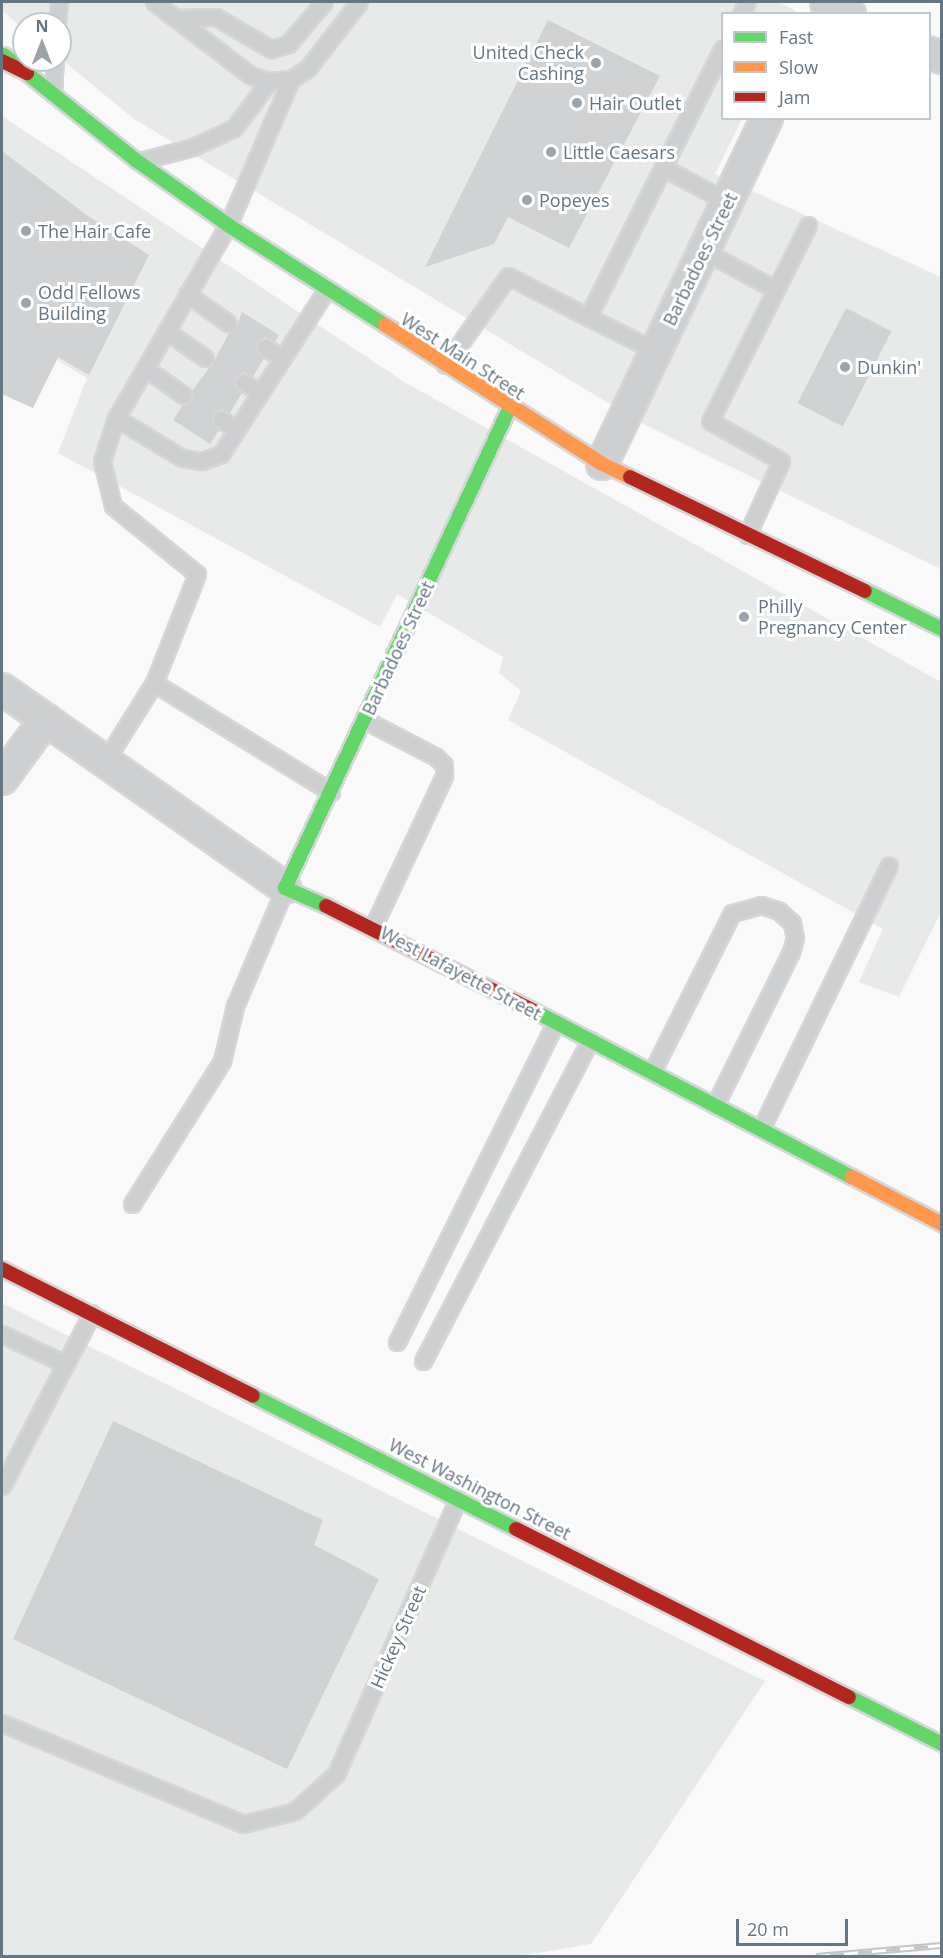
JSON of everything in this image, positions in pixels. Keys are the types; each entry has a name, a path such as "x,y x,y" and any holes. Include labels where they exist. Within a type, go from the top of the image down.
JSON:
{"main road":[{"name":"West Main Street","path":"2,53 137,162 228,225 602,464 942,629"},
{"path":"2,60 27,73"},
{"name":"Barbadoes Street","path":"285,888 510,407"},
{"name":"West Lafayette Street","path":"285,888 373,927 942,1224"},
{"name":"West Washington Street","path":"2,1269 942,1744"}],"street":[{"path":"824,2 846,12"},
{"name":"Barbadoes Street","path":"602,464 766,120"},
{"name":"West Lafayette Street","path":"2,689 285,888"},
{"path":"2,779 46,719"}],"lane":[{"path":"154,2 250,75 270,81 291,79 309,68 359,2"},
{"path":"176,18 216,17 271,49 288,44 324,2"},
{"path":"588,317 662,166 721,53"},
{"path":"53,94 54,72"},
{"path":"105,761 154,683 197,574 112,506 102,461 116,418 228,225 291,79"},
{"path":"137,162 193,147 234,128 270,81"},
{"path":"662,166 728,202"},
{"path":"747,535 781,461 711,421 808,225"},
{"path":"704,250 775,289"},
{"path":"445,365 508,276 656,351"},
{"path":"116,418 182,458 202,461 221,454 327,289"},
{"path":"187,294 228,323"},
{"path":"166,331 206,358"},
{"path":"265,347 282,359"},
{"path":"145,368 183,395"},
{"path":"243,382 260,393"},
{"path":"221,419 236,430"},
{"path":"154,683 331,792"},
{"path":"365,720 436,757 444,765 444,776 373,927"},
{"path":"760,1129 889,865"},
{"path":"132,1204 222,1061 235,1005 285,888"},
{"path":"652,1072 732,913 761,905 779,911 792,923 795,938 791,952 715,1105"},
{"path":"397,1342 556,1022"},
{"path":"423,1361 590,1040"},
{"path":"2,1485 92,1313"},
{"path":"2,1334 65,1364"},
{"name":"Hickey Street","path":"2,1723 243,1824 296,1811 336,1774 458,1499"}],"shaded area":[{"path":"2,2 778,2 795,10 794,12 721,12 721,120 742,120 715,174 941,277 941,569 645,425 134,119 72,68 72,12 12,12 12,19 2,11"},
{"path":"2,116 406,383 941,682 941,912 899,997 859,982 883,929 508,720 521,691 499,673 503,657 397,594 380,627 58,453 87,378 57,360 33,408 2,394"},
{"path":"2,1303 765,1681 591,1944 519,1956 2,1956"}],"building":[{"path":"548,20 660,76 569,248 508,217 494,244 425,267"},
{"path":"2,151 88,216 149,255 89,375 58,357 33,408 2,394"},
{"name":"Dunkin'","path":"846,308 891,331 843,426 797,403"},
{"path":"242,312 279,335 275,342 265,337 257,342 256,351 264,358 253,377 243,372 235,377 234,386 242,393 230,413 221,409 213,414 212,422 219,430 210,444 173,420 183,405 191,400 192,391 213,363 229,333 236,328"},
{"path":"113,1421 323,1520 314,1545 379,1579 287,1769 13,1639"}],"railway":[{"path":"816,1956 942,1945"}],"traffic: fast":[{"path":"4,55 137,161 228,225 385,325"},
{"path":"326,906 285,888 510,407"},
{"path":"865,591 942,629"},
{"path":"536,1012 852,1177"},
{"path":"253,1396 516,1529"},
{"path":"849,1697 942,1744"}],"traffic: slow":[{"path":"385,325 602,464 630,477"},
{"path":"852,1177 942,1224"}],"traffic: jam":[{"path":"2,61 27,73"},
{"path":"630,477 865,591"},
{"path":"326,906 536,1012"},
{"path":"2,1269 253,1396"},
{"path":"516,1529 849,1697"}],"place":[{"name":"United Check Cashing","path":"596,63"},
{"name":"Hair Outlet","path":"577,103"},
{"name":"Little Caesars","path":"551,152"},
{"name":"Popeyes","path":"527,200"},
{"name":"The Hair Cafe","path":"26,231"},
{"name":"Odd Fellows Building","path":"26,303"},
{"name":"Dunkin'","path":"845,367"},
{"name":"Philly Pregnancy Center","path":"744,617"}]}
